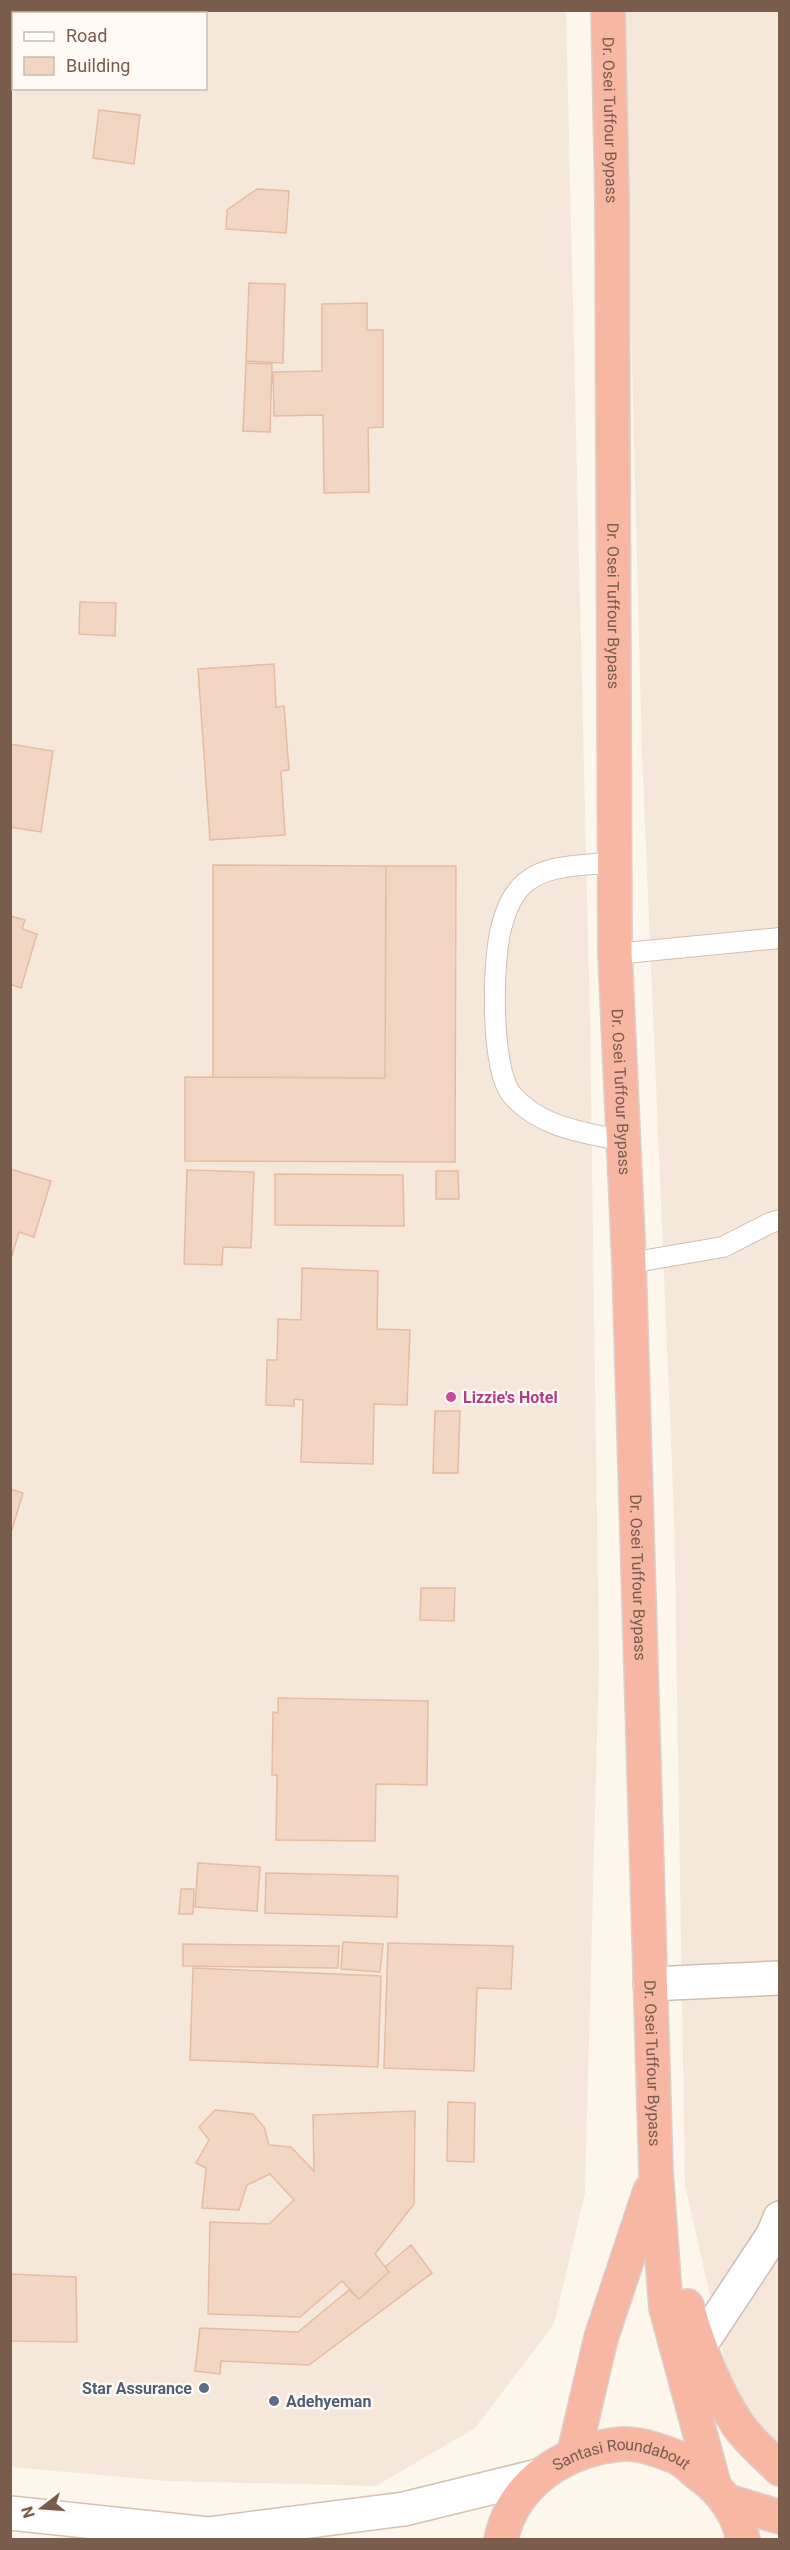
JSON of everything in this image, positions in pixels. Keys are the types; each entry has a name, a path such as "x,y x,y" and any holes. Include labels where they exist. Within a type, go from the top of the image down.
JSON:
{"highway":[{"name":"Dr. Osei Tuffour Bypass","path":"608,10 612,197 615,954 629,1263 656,2172 666,2308 721,2493"},
{"name":"Dr. Osei Tuffour Bypass","path":"574,2453 601,2338 656,2172"},
{"path":"658,2212 699,2347 714,2381 739,2426 780,2469"},
{"name":"Santasi Roundabout","path":"501,2540 515,2503 538,2476 574,2453 624,2444 674,2455 721,2493"},
{"path":"721,2493 780,2517"},
{"path":"721,2493 743,2540"}],"main road":[{"path":"650,1984 779,1982"},
{"path":"699,2347 773,2235 780,2218"},
{"path":"10,2513 154,2534 214,2537 404,2510 538,2476"}],"lane":[{"path":"614,862 548,870 526,882 513,896 501,925 495,976 496,1021 500,1063 511,1093 536,1116 563,1128 624,1141"},
{"path":"615,954 780,938"},
{"path":"629,1263 723,1247 770,1222 780,1220"}],"shaded area":[{"path":"10,11 566,11 590,1021 599,1662 585,2193 554,2324 475,2428 376,2486 166,2481 11,2467"},
{"path":"623,11 779,11 779,2463 741,2434 685,2185 674,1513 642,754"}],"building":[{"path":"99,110 140,115 134,164 93,158"},
{"path":"257,189 289,191 286,233 226,229 227,210"},
{"path":"249,283 285,284 283,363 246,361"},
{"path":"367,303 367,330 383,330 383,427 368,428 369,492 324,493 323,415 274,416 273,372 322,371 322,304"},
{"path":"246,363 272,364 270,432 243,431"},
{"path":"80,602 116,603 115,636 79,634"},
{"path":"274,664 276,707 284,706 289,770 281,771 285,835 210,840 198,669"},
{"path":"10,744 53,751 41,832 10,827"},
{"path":"213,865 386,866 385,1078 213,1077"},
{"path":"386,866 456,866 455,1162 185,1161 185,1077 385,1078"},
{"path":"10,916 25,920 22,929 37,934 21,988 10,984"},
{"path":"10,1169 51,1181 34,1237 19,1232 10,1262"},
{"path":"187,1170 254,1172 251,1248 223,1247 222,1265 184,1264"},
{"path":"436,1171 458,1171 459,1199 436,1199"},
{"path":"275,1174 403,1175 404,1226 275,1225"},
{"path":"302,1268 378,1271 377,1329 410,1330 407,1405 374,1404 373,1464 301,1462 303,1400 294,1399 294,1406 266,1405 267,1360 277,1360 278,1319 301,1320"},
{"path":"435,1411 460,1411 458,1473 433,1473"},
{"path":"10,1489 23,1493 10,1536"},
{"path":"421,1588 455,1588 454,1621 420,1620"},
{"path":"278,1698 428,1701 427,1785 376,1784 375,1841 276,1840 277,1775 272,1775 273,1712 278,1713"},
{"path":"198,1863 260,1867 257,1911 195,1907"},
{"path":"266,1873 398,1876 397,1917 265,1913"},
{"path":"181,1889 194,1889 193,1914 179,1914"},
{"path":"343,1942 383,1944 380,1972 341,1969"},
{"path":"388,1943 513,1946 511,1989 477,1988 474,2071 384,2068"},
{"path":"183,1944 339,1946 338,1968 183,1966"},
{"path":"193,1968 381,1976 378,2067 190,2060"},
{"path":"448,2102 475,2103 474,2162 447,2161"},
{"path":"215,2110 253,2114 264,2127 269,2145 291,2147 314,2171 313,2115 415,2111 414,2204 375,2254 389,2272 359,2299 342,2281 300,2317 208,2314 210,2222 269,2224 294,2200 270,2174 247,2185 239,2210 202,2208 206,2168 196,2163 209,2140 199,2127"},
{"path":"411,2245 432,2273 309,2365 221,2361 220,2374 195,2371 200,2328 298,2332 349,2290 359,2299 389,2272 385,2267"},
{"path":"10,2274 76,2277 77,2342 10,2341"}],"place":[{"name":"Lizzie's Hotel","path":"451,1397"},
{"name":"Star Assurance","path":"204,2388"},
{"name":"Adehyeman","path":"274,2401"}]}
